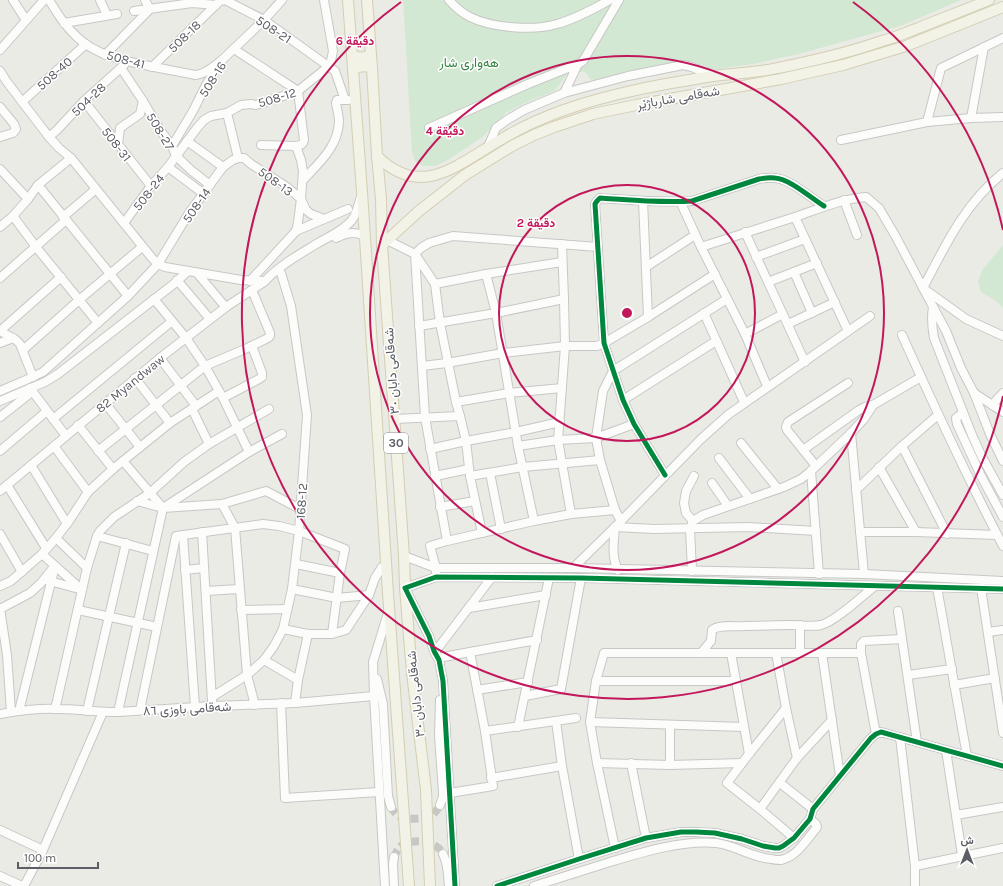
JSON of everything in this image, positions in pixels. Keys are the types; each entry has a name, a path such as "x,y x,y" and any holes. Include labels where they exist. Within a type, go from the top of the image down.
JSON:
{"main road":[{"name":"شەقامی دابان ٣٠","path":"348,0 353,70 350,99 362,192 378,451 409,886"},
{"name":"شەقامی دابان ٣٠","path":"367,0 377,156 385,243 394,419 405,588 412,673 426,790 430,886"},
{"name":"شەقامی شارباژێر","path":"377,156 396,170 410,176 424,177 447,172 533,122 591,101 637,90 712,77 776,69 821,59 883,41 989,0"},
{"name":"شەقامی شارباژێر","path":"385,243 436,197 476,168 521,141 554,126 593,114 781,79 843,65 906,46 1003,7"},
{"path":"352,56 362,58 371,55"},
{"path":"821,59 824,70"},
{"path":"353,70 359,66 372,68"},
{"path":"378,451 386,458 393,456 396,452"},
{"path":"380,474 384,468 388,467 393,468 398,473"}],"street":[{"path":"13,0 26,20"},
{"path":"0,50 44,0"},
{"name":"508-41","path":"49,0 64,23 77,37 105,55 191,74 205,73 222,60"},
{"path":"100,0 107,15"},
{"path":"146,0 150,9"},
{"name":"508-21","path":"216,5 221,0 225,0 264,20 329,66"},
{"name":"508-16","path":"172,146 193,112 206,85 222,60 264,20 282,0"},
{"path":"302,180 328,152 335,141 339,123 336,103 337,100 350,99 335,71 329,66 333,51 324,0"},
{"path":"449,0 458,10 470,18 511,27 528,28 544,27 563,22 585,14 610,0"},
{"path":"429,128 528,84 578,64 585,57 618,0"},
{"path":"134,11 194,1 216,5"},
{"name":"508-18","path":"152,66 216,5"},
{"path":"105,55 150,9"},
{"path":"64,23 116,14"},
{"path":"927,122 941,68 1003,38"},
{"name":"508-40","path":"22,102 86,44"},
{"path":"970,118 984,47"},
{"path":"234,49 298,91 304,140 303,143 296,146 261,144"},
{"name":"504-28","path":"49,137 84,101 128,61"},
{"path":"564,93 578,64"},
{"path":"488,147 496,128 507,120 524,110 564,93 628,76 683,65 692,67 712,77"},
{"name":"508-12","path":"187,141 204,120 211,116 227,113 242,105 256,105 298,91 329,66"},
{"name":"508-27","path":"122,68 160,130 172,146 176,156 210,186"},
{"path":"0,70 7,82 49,137 71,158 142,247 158,264 197,273 250,281 265,281 281,273 322,246 344,234 355,233 364,236"},
{"name":"508-31","path":"84,101 151,186"},
{"path":"118,144 120,128 140,114 143,101"},
{"path":"0,107 14,124 16,129 13,133 0,137"},
{"path":"227,113 241,158"},
{"path":"841,140 927,122 1003,117"},
{"name":"508-27","path":"187,141 223,167"},
{"name":"508-24","path":"124,223 187,141"},
{"path":"296,146 303,171 301,199 296,231"},
{"path":"0,227 28,200 38,185 71,158"},
{"name":"508-14","path":"0,391 33,377 46,369 128,296 158,264 189,213 223,167 233,160 241,158"},
{"name":"508-13","path":"241,158 287,187 301,199 306,210 311,214 324,219"},
{"path":"168,166 204,194"},
{"path":"0,169 28,200"},
{"path":"923,288 956,226 989,186 1003,173"},
{"path":"665,475 634,424 623,400 604,343 595,204 600,198 643,201 692,200 759,179 775,178 790,183 824,206"},
{"path":"38,185 128,296"},
{"path":"0,278 36,247 64,218 96,190"},
{"path":"265,281 281,266 319,242 337,233 347,225 357,210 362,192"},
{"path":"701,247 795,217 824,206 853,198 866,197 879,208 946,331 961,368 974,393 990,434 1002,458"},
{"path":"844,200 857,235"},
{"path":"643,201 648,317"},
{"path":"680,201 695,235 744,334 767,386"},
{"path":"250,281 296,231 348,209"},
{"path":"13,216 36,247 98,323"},
{"path":"795,217 848,331"},
{"path":"745,232 805,362"},
{"path":"646,267 695,235"},
{"path":"447,541 425,417 415,254 429,243 453,236 598,247"},
{"path":"756,257 806,239"},
{"path":"385,243 415,254 435,284 447,363 466,441 475,501 482,533"},
{"path":"562,244 566,346 558,440 571,514"},
{"path":"23,350 142,247"},
{"path":"435,284 562,262"},
{"path":"768,282 817,263"},
{"path":"0,401 31,390 45,382 154,299 188,271"},
{"path":"794,272 812,313"},
{"path":"197,273 226,307"},
{"name":"168-12","path":"212,702 264,660 274,646 283,629 296,564 307,415 290,306 281,273"},
{"path":"486,274 496,313 518,446 534,521"},
{"path":"422,366 503,353 566,346 597,346 648,317 715,274"},
{"path":"33,377 20,344 13,338 0,331 61,277"},
{"path":"177,280 210,319"},
{"name":"82 Myandwaw","path":"0,491 160,358 226,307 265,281"},
{"path":"923,288 966,319 1003,336"},
{"path":"98,451 205,366 252,346 270,336 252,290"},
{"path":"154,299 186,338 205,366 221,394 249,452"},
{"path":"420,326 496,313 564,299"},
{"path":"618,570 613,556 618,524 600,460 596,438 603,391 613,371 727,299"},
{"path":"788,324 835,302"},
{"path":"933,307 932,322 934,338 982,458 1003,495"},
{"path":"704,313 744,402"},
{"path":"744,334 783,314"},
{"path":"573,568 701,439 729,414 767,386 805,362 870,316"},
{"path":"53,419 172,322"},
{"path":"902,335 938,415 1003,546"},
{"path":"0,343 13,338"},
{"path":"623,400 716,341"},
{"path":"0,586 11,581 44,551 67,524 88,492 123,460 170,423 194,408 221,394 259,380 262,377 262,373 252,346"},
{"path":"160,358 181,385 194,408 209,444"},
{"path":"46,369 52,377"},
{"path":"803,450 861,408 873,406 921,377"},
{"path":"135,378 170,423"},
{"path":"819,574 814,469 803,450 786,427 787,424 848,382"},
{"path":"456,402 509,393 562,388"},
{"path":"31,390 66,436"},
{"path":"0,416 31,390"},
{"path":"974,393 1003,412"},
{"path":"992,404 1003,393"},
{"path":"105,403 140,447"},
{"path":"691,525 703,515 796,482 814,469 851,433 867,416 873,406"},
{"path":"861,408 867,416"},
{"path":"55,709 87,568 97,536 104,526 114,517 150,493 184,462 209,444 269,409"},
{"path":"0,451 47,411"},
{"path":"963,412 956,418 957,424 981,476 1003,518"},
{"path":"856,490 879,467 938,415"},
{"path":"394,419 460,416"},
{"path":"430,449 560,422"},
{"path":"518,446 558,440 596,438 634,424"},
{"path":"78,425 112,469"},
{"path":"851,433 864,574"},
{"path":"118,712 163,508 249,452 282,434"},
{"path":"741,443 778,489"},
{"path":"54,446 88,492"},
{"path":"902,446 947,534"},
{"path":"719,458 750,499"},
{"path":"123,460 163,508"},
{"path":"435,476 470,472 490,472 523,467 600,460"},
{"path":"31,465 67,524"},
{"path":"879,467 916,532"},
{"path":"490,472 501,529"},
{"path":"692,572 691,525 684,503 686,491 694,476"},
{"path":"712,484 728,506"},
{"path":"7,485 44,551 55,566 82,590"},
{"path":"137,501 163,508 222,504 266,491 300,509"},
{"path":"440,507 475,501"},
{"path":"222,504 235,528 247,675 255,705"},
{"path":"436,572 430,546 534,521 571,514 615,510"},
{"path":"140,710 176,536 262,524 299,531 345,549 340,573 332,634"},
{"path":"618,524 654,529 691,525 816,531"},
{"path":"202,532 212,702"},
{"path":"860,532 916,532 997,535"},
{"path":"0,534 22,572"},
{"path":"183,535 195,707"},
{"path":"97,536 153,551"},
{"path":"56,538 87,568"},
{"path":"87,711 126,544"},
{"path":"404,556 436,572 492,577 981,588 1003,590"},
{"path":"296,564 340,573"},
{"path":"15,711 48,580 55,566"},
{"path":"283,629 308,634 332,634 346,630 369,595 375,578 382,567 386,567"},
{"path":"185,570 204,568"},
{"path":"456,886 443,681 429,636 405,588 436,572 573,568 692,572 864,574 1003,581"},
{"path":"764,573 764,583"},
{"path":"436,655 492,577"},
{"path":"518,727 549,578"},
{"path":"524,696 561,689 581,578"},
{"path":"958,579 958,588"},
{"path":"48,580 82,590"},
{"path":"15,711 2,632 0,608 24,597 48,580"},
{"path":"701,653 711,641 711,633 714,628 764,625 817,625 840,614 875,586"},
{"path":"937,587 967,756"},
{"path":"292,588 337,598 369,595"},
{"path":"981,588 1003,733"},
{"path":"206,591 239,589"},
{"path":"469,608 546,595"},
{"path":"241,610 287,609"},
{"path":"78,610 157,627"},
{"path":"384,886 373,662 389,610"},
{"path":"898,611 917,742"},
{"path":"800,625 800,653"},
{"path":"988,632 1003,630"},
{"path":"294,702 308,634"},
{"path":"876,734 861,653 861,644 864,641 902,639"},
{"path":"436,655 470,652 536,640"},
{"path":"450,793 492,786 470,652"},
{"path":"615,848 590,722 596,681 604,653 861,653"},
{"path":"731,653 749,754"},
{"path":"776,653 797,758"},
{"path":"822,653 840,776"},
{"path":"264,660 298,680"},
{"path":"373,662 382,704 388,796 391,807"},
{"path":"440,668 439,736 443,797 440,805"},
{"path":"908,675 952,669"},
{"path":"954,685 995,678"},
{"path":"596,681 736,681"},
{"path":"477,690 528,682"},
{"name":"شەقامی باوزی ٨٦","path":"0,714 37,709 118,712 195,707 212,702 255,705 374,696"},
{"path":"281,703 285,798 379,792"},
{"path":"786,708 727,783 794,838"},
{"path":"0,876 23,886 43,850 103,712"},
{"path":"484,731 576,718"},
{"path":"760,809 797,758 832,720"},
{"path":"556,721 562,766 579,859"},
{"path":"590,722 744,727"},
{"path":"670,724 670,765"},
{"path":"497,886 646,838 681,832 715,833 727,835 763,846 775,848 783,846 794,838 810,819 813,809 871,738 881,732 1003,766"},
{"path":"900,737 915,866 915,886"},
{"path":"946,750 962,855"},
{"path":"597,763 670,765 742,763"},
{"path":"631,763 646,838"},
{"path":"491,778 562,766"},
{"path":"780,783 813,809"},
{"path":"956,815 1003,806"},
{"path":"539,872 538,885 661,848 694,844 718,843 766,859 780,860 793,855 817,827 816,824 810,819"},
{"path":"0,830 43,850"},
{"path":"725,846 727,835"},
{"path":"915,866 962,855 1003,848"},
{"path":"443,854 448,870 449,886"},
{"path":"394,857 394,886"}],"green space":[{"name":"هەواری شار","path":"403,0 961,0 903,25 799,54 753,64 709,70 695,63 684,62 596,80 590,79 585,72 569,71 554,91 507,112 484,136 448,160 435,166 423,166 415,161 412,152"},
{"path":"1003,245 1003,308 996,301 981,292 978,281 983,269"}],"tunnel":[{"path":"391,807 400,817 414,819 429,817 440,805"},
{"path":"394,857 401,846 414,841 429,843 439,848 443,854"}],"cycle path":[{"path":"665,475 634,424 623,400 604,343 595,204 600,198 680,202 692,201 759,179 771,178 781,179 787,182 800,189 824,206"},
{"path":"455,886 443,681 439,660 429,636 405,588 436,577 581,578 1003,589"},
{"path":"497,886 646,838 681,832 715,833 742,839 763,846 779,848 794,838 810,819 813,809 871,738 881,732 1003,766"}]}
